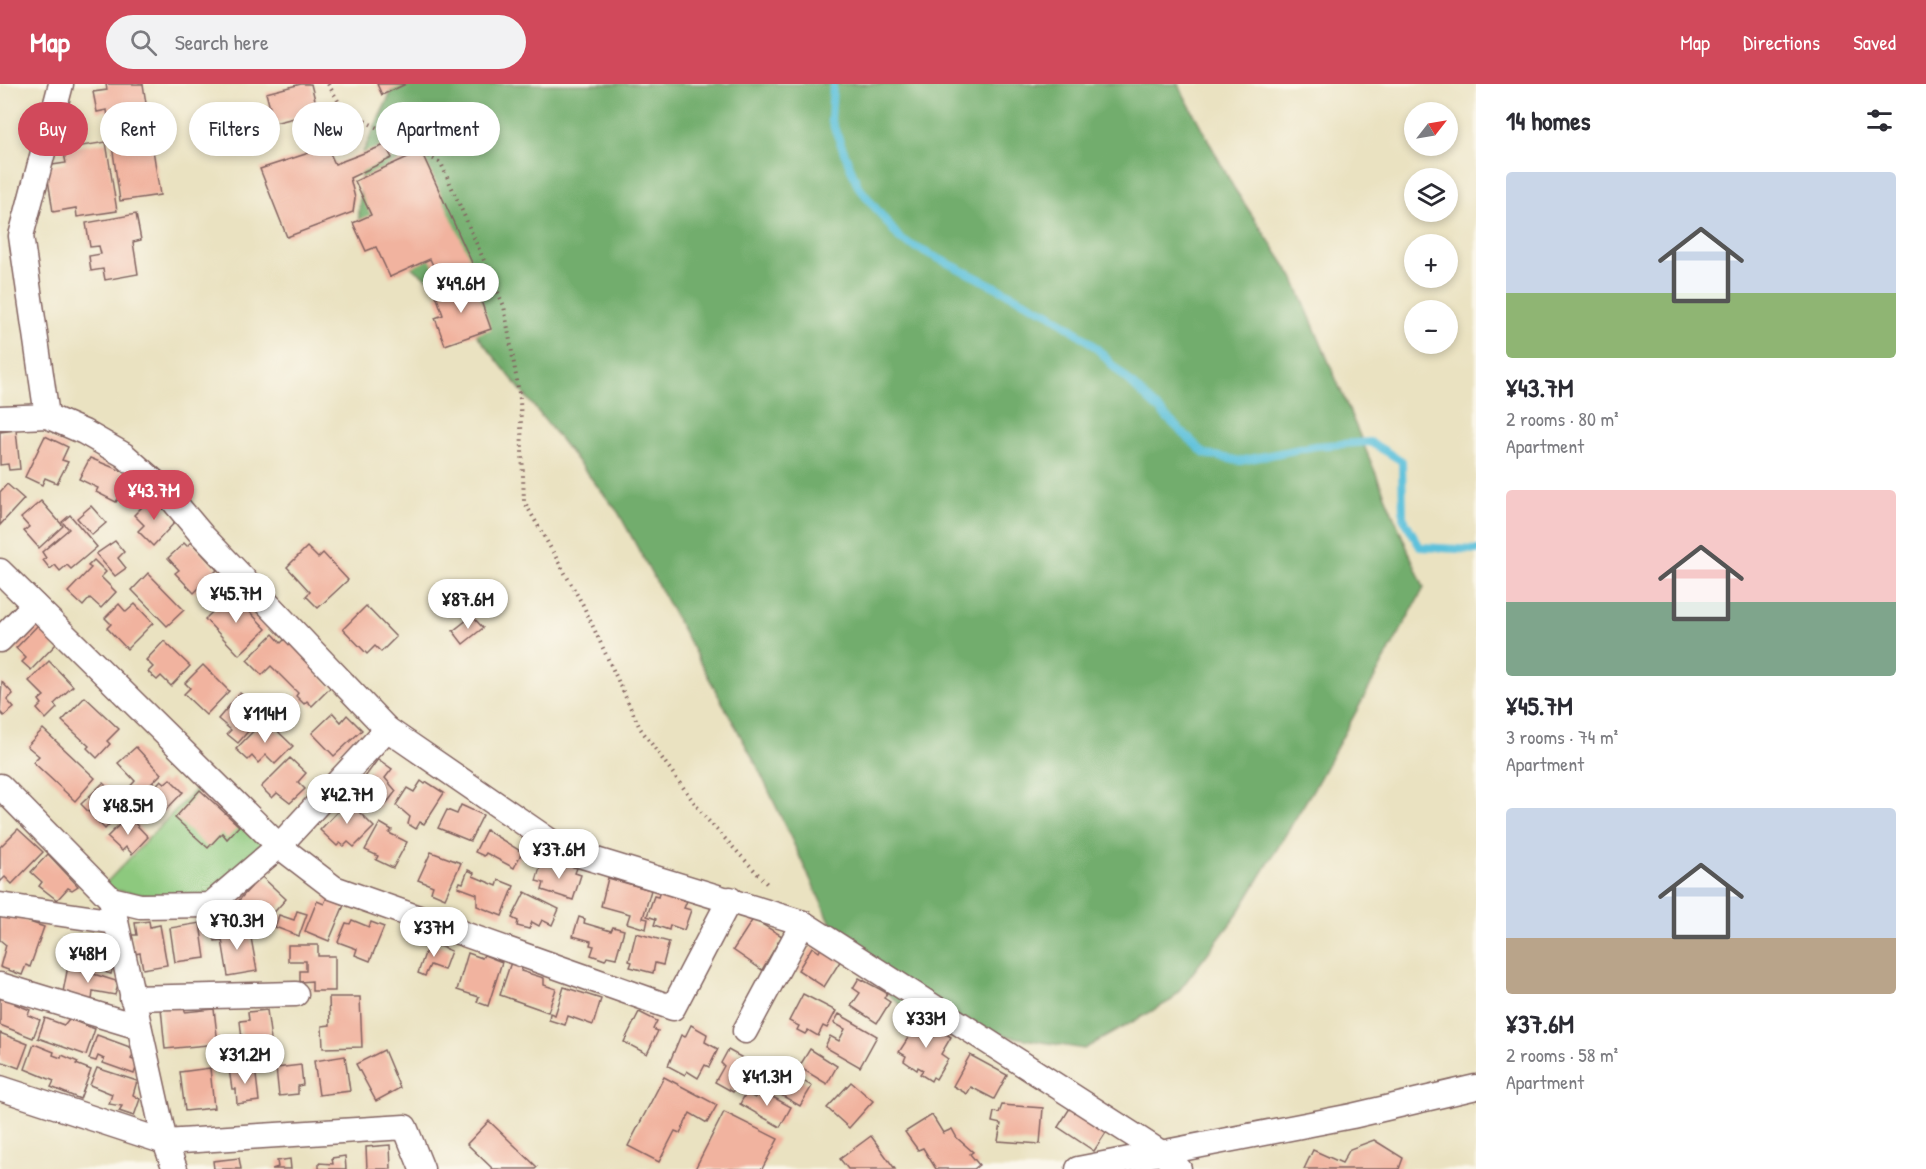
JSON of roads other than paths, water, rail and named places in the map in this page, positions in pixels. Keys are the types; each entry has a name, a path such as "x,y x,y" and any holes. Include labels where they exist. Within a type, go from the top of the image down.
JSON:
{"street":[{"path":"47,416 21,236 61,84"},
{"path":"0,418 47,416 84,432 124,455 165,491 202,535 387,729 563,850 803,923 1171,1161"},
{"path":"0,571 279,846 334,888 673,1008 730,899"},
{"path":"0,640 34,605"},
{"path":"0,905 113,910 140,906 210,905 279,846 387,729"},
{"path":"0,786 113,910 165,1142 175,1169"},
{"path":"745,1031 803,923"},
{"path":"0,985 139,1027"},
{"path":"132,998 296,994"},
{"path":"1078,1169 1171,1161 1476,1087"},
{"path":"0,1088 165,1142 405,1127 422,1169"}],"waterway":[{"path":"833,84 831,120 858,186 901,240 1050,314 1075,331 1098,349 1205,454 1240,461 1315,446 1370,442 1402,461 1403,517 1420,547 1476,550"}]}
